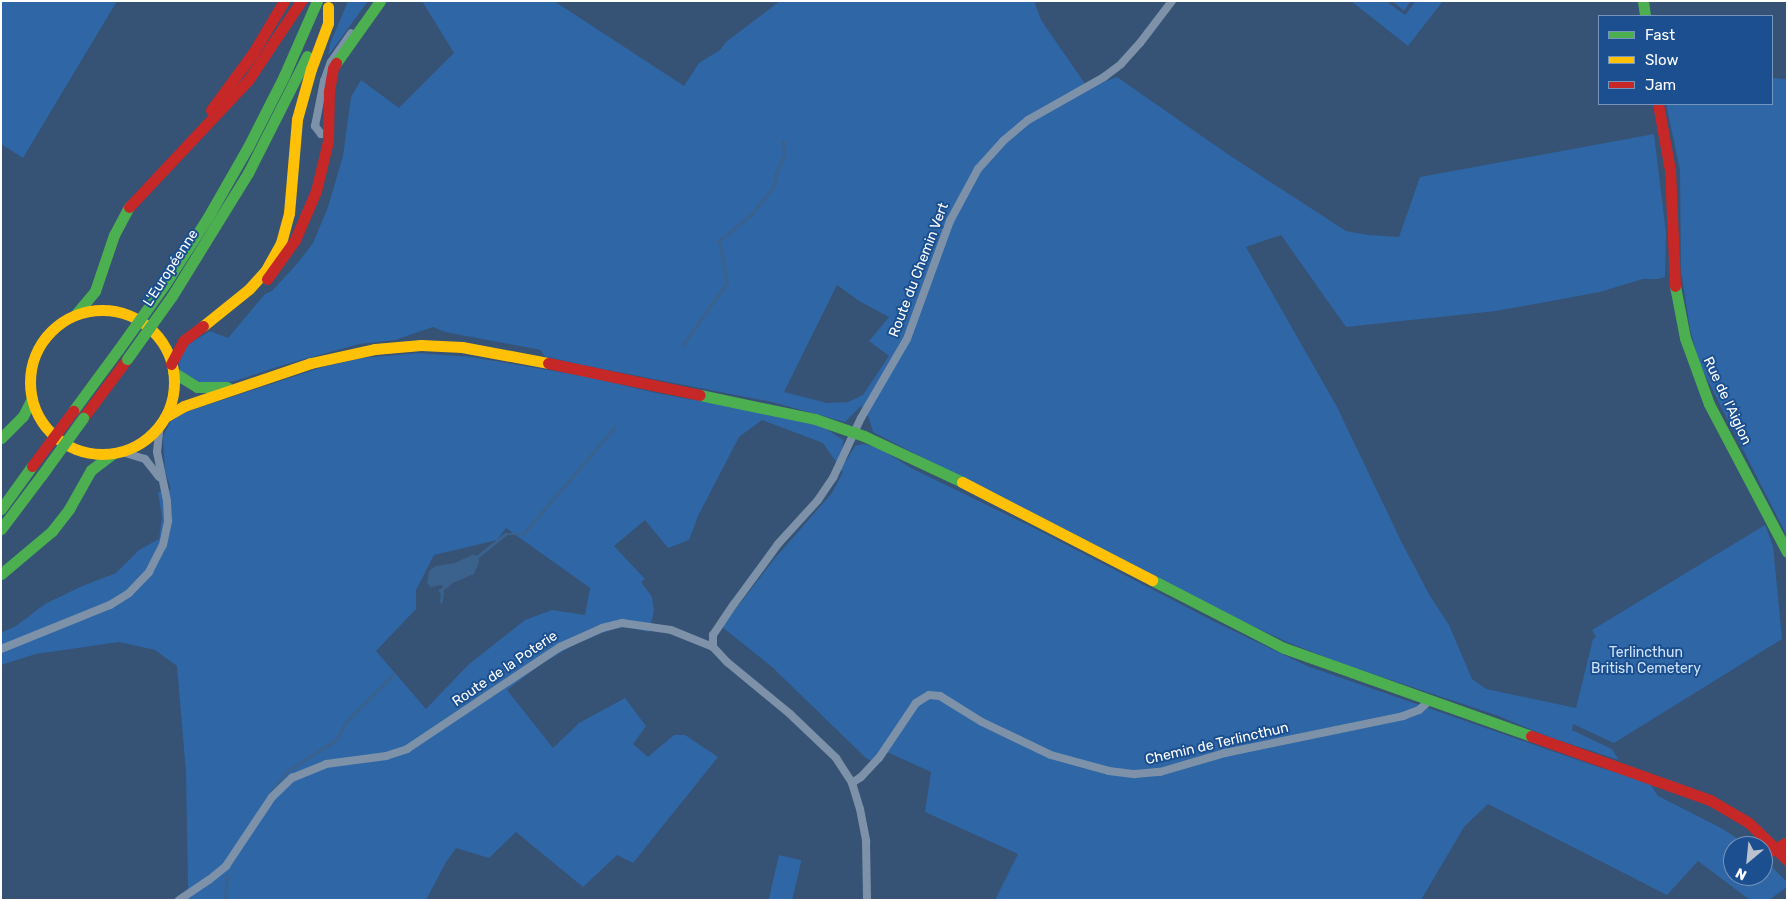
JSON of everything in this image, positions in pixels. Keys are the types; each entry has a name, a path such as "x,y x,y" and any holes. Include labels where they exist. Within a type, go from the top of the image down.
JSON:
{"main road":[{"path":"117,453 84,452 63,443 43,424 32,398 30,375 37,351 52,330 74,316 95,291 114,235 129,207 153,174 197,127 222,96 253,53 284,1"},
{"path":"129,207 249,78 267,55 301,1"},
{"name":"L'Européenne","path":"1,508 165,284 208,217 248,147 284,76 318,1"},
{"path":"203,326 216,320 245,300 283,258 298,233 311,206 323,169 329,133 329,87 336,64 380,1"},
{"path":"1643,1 1645,15"},
{"path":"172,368 183,341 249,289 266,270 281,244 289,213 293,145 297,119 311,69 328,24 330,4"},
{"name":"L'Européenne","path":"1,529 172,296 215,228 259,152 292,88 330,4"},
{"name":"Rue de l'Aiglon","path":"1658,105 1670,177 1674,280 1687,345 1709,404 1787,552"},
{"path":"74,316 102,310 116,312 134,318 156,335 167,351 172,368 173,394 163,421"},
{"path":"1,574 52,531 69,509 91,470 117,453 141,443 163,421 184,406 302,365 356,352 407,346 454,346 506,354 778,410 815,419 854,432 957,480 1269,641 1323,663 1668,784 1721,812 1753,836"},
{"path":"172,368 188,384 203,388 247,384"},
{"path":"1,438 23,416 32,398"},
{"path":"1773,849 1787,842"},
{"path":"1773,851 1786,866"}],"street":[{"path":"329,133 321,134 315,126 326,72 333,58 374,1"},
{"name":"Route du Chemin Vert","path":"714,647 713,635 734,604 778,544 826,489 854,432 907,339 943,236 959,201 978,169 1003,141 1028,120 1104,78 1121,64 1140,43 1172,1"},
{"path":"1,649 110,605 138,586 156,562 165,540 168,507 162,483 157,446 163,421"},
{"path":"117,453 145,459 152,466 162,483"},
{"name":"Route de la Poterie","path":"180,900 210,880 226,866 272,797 292,778 326,764 386,756 407,749 569,642 607,626 629,623 671,630 714,647 727,662 819,741 839,763 852,783 865,834 867,900"},
{"name":"Chemin de Terlincthun","path":"852,783 864,774 879,758 916,703 929,695 940,696 982,722 1051,755 1109,771 1135,774 1165,770 1225,753 1403,716 1419,710 1430,700"}],"green space":[{"path":"1,1 117,1 23,158 1,144"},
{"path":"348,1 368,1 328,56 330,44"},
{"name":"Terlincthun British Cemetery","path":"422,1 554,1 684,86 699,63 720,50 726,42 780,1 1034,1 1041,20 1088,88 1117,77 1229,155 1346,231 1368,235 1399,237 1420,177 1654,134 1666,233 1665,277 1658,279 1643,279 1600,292 1496,311 1346,327 1281,235 1246,247 1337,407 1402,543 1430,596 1449,625 1472,679 1486,689 1576,708 1593,639 1596,637 1592,630 1765,525 1773,546 1782,639 1614,743 1573,724 1572,730 1612,749 1619,760 1549,737 1496,715 1343,664 1287,642 1200,601 873,432 869,418 861,406 845,422 772,402 577,364 544,356 541,350 445,332 433,327 395,340 359,344 283,365 235,381 214,384 195,382 180,373 179,361 187,345 210,331 228,338 265,294 272,291 296,265 313,243 328,207 343,156 351,97 361,80 399,108 454,53","holes":["837,285 859,301 889,317 869,341 889,356 863,395 848,402 827,403 784,392"]},
{"path":"1351,1 1386,1 1405,15 1416,1 1443,1 1408,46"},
{"path":"1392,1 1411,1 1404,11"},
{"path":"1773,78 1787,79 1787,536 1699,363 1690,329 1681,271 1680,170 1666,105 1773,105"},
{"path":"419,353 471,357 584,376 656,393 817,423 843,440 842,453 846,461 855,446 863,444 879,448 911,468 1036,529 1215,622 1307,666 1601,768 1649,782 1658,796 1733,836 1723,836 1723,880 1698,861 1667,895 1488,804 1464,827 1421,900 995,900 1018,854 925,812 931,772 887,752 877,764 866,758 772,667 722,627 775,558 832,493 843,472 823,443 762,420 739,437 698,516 689,540 668,548 645,520 614,546 645,579 641,582 652,597 654,611 649,632 623,626 602,633 572,646 543,663 507,690 553,748 579,723 625,698 646,726 633,744 648,757 674,735 685,735 718,757 633,863 617,855 583,887 516,832 489,858 456,848 446,862 426,900 172,900 188,889 186,772 177,666 155,650 119,642 36,654 1,665 1,633 16,626 45,604 80,587 116,573 139,550 159,539 162,517 158,492 171,489 165,471 163,437 170,422 180,414 323,367 362,358","holes":["506,528 590,588 585,615 552,610 525,620 468,665 426,709 376,651 416,609 416,590 434,555 497,540"]},
{"path":"779,855 801,860 792,900 769,900"},
{"path":"1773,868 1787,882 1787,887 1769,900 1750,900 1731,886 1773,886"}],"shaded area":[{"path":"472,555 478,556 479,562 474,574 453,583 447,588 441,585 431,587 427,583 429,571 436,566 455,563"}],"waterway":[{"path":"682,346 727,283 719,241 752,214 774,186 775,176 784,155 783,142"},
{"path":"477,557 505,534 523,534 615,427"},
{"path":"441,602 442,593 440,591 445,586"},
{"path":"271,793 286,772 336,740 346,722 394,674"},
{"path":"225,900 227,876"}],"traffic: fast":[{"path":"165,284 208,217 248,147 284,76 317,1"},
{"path":"336,63 380,1"},
{"path":"1643,1 1645,15"},
{"path":"172,296 248,173 307,56"},
{"path":"75,315 95,291 114,235 129,207"},
{"path":"118,350 165,284"},
{"path":"1675,286 1685,338 1709,404 1787,552"},
{"path":"127,359 172,296"},
{"path":"73,411 118,350"},
{"path":"173,372 197,387 227,387"},
{"path":"700,395 815,419 864,436 962,482"},
{"path":"1,438 23,416 32,398"},
{"path":"41,476 83,418"},
{"path":"1,574 52,531 69,509 91,470 112,454"},
{"path":"1,509 32,466"},
{"path":"1,529 41,476"},
{"path":"1152,580 1284,648 1531,736"}],"traffic: slow":[{"path":"203,326 249,289 266,270 281,243 289,213 297,119 311,69 328,23 328,7"},
{"path":"102,310 130,315 153,331 169,354 174,382 169,410 153,433 130,449 102,454 74,449 51,433 35,410 30,382 35,354 51,331 74,315 102,310"},
{"path":"165,417 184,406 311,363 375,349 421,345 462,347 548,363"},
{"path":"962,482 1152,580"}],"traffic: jam":[{"path":"211,110 253,53 284,1"},
{"path":"129,207 249,79 301,1"},
{"path":"267,279 295,240 316,191 328,141 329,91 333,68 336,63"},
{"path":"1658,105 1670,170 1675,286"},
{"path":"171,364 183,341 203,326"},
{"path":"83,418 127,359"},
{"path":"548,363 700,395"},
{"path":"32,466 73,411"},
{"path":"1531,736 1710,800 1749,823 1787,860"},
{"path":"1773,850 1787,842"}]}
